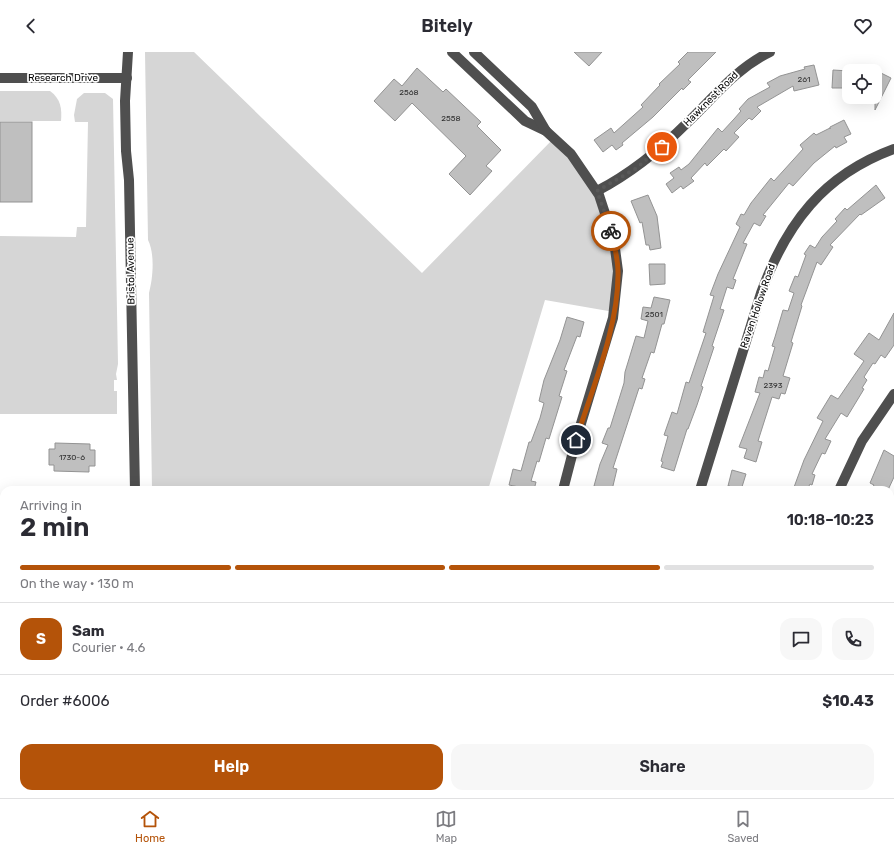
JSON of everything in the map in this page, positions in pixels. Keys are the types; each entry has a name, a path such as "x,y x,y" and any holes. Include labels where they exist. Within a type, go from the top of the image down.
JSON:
{"street":[{"name":"Bristol Avenue","path":"128,52 126,151 130,180 135,486"},
{"path":"452,52 526,121 546,131 571,154 597,191 608,220 617,261 618,281 616,302 611,329 563,486"},
{"path":"474,52 532,108 546,131"},
{"name":"Hawknest Road","path":"597,191 635,169 689,122 730,79 748,65 770,52"},
{"name":"Research Drive","path":"0,78 127,78"},
{"name":"Raven Hollow Road","path":"701,486 761,293 772,264 784,239 813,200 831,184 867,160 894,148"},
{"path":"841,486 862,441 894,394"}],"shaded area":[{"path":"145,52 194,52 422,273 554,138 591,182 614,245 614,312 545,300 489,486 152,486 149,293 153,266 152,252 148,240"},
{"path":"0,91 50,91 59,101 61,121 0,121"},
{"path":"84,93 105,93 113,99 118,364 116,374 117,380 114,380 114,391 117,391 117,414 0,414 0,236 76,237 77,227 86,227 88,122 75,122 74,115 77,99"}],"building":[{"path":"574,52 602,52 589,66"},
{"path":"688,52 716,52 688,80 691,82 683,90 682,88 653,117 622,143 623,145 616,150 612,145 603,152 594,140 611,128 614,133 643,107 641,105 660,85 659,84 680,64 678,62"},
{"path":"814,65 819,85 794,91 793,86 757,107 761,111 752,120 749,118 734,133 739,137 726,151 724,149 707,166 705,163 691,178 694,181 683,189 681,186 672,193 666,184 674,178 670,173 679,167 681,170 689,164 718,128 722,132 734,119 741,111 739,109 748,99 770,87 767,83 780,76"},
{"path":"417,68 443,92 446,89 481,122 477,126 501,150 486,166 492,171 470,195 449,174 466,156 412,103 395,121 374,101 394,79 402,86"},
{"path":"833,70 842,71 842,88 832,88"},
{"path":"882,74 891,78 882,96"},
{"path":"844,120 851,134 844,137 847,142 836,148 835,146 814,163 793,186 789,183 763,215 766,216 760,226 754,223 743,243 747,244 733,279 736,280 733,289 727,287 720,309 724,310 701,386 703,387 687,429 674,471 661,467 663,462 661,461 668,436 664,435 672,412 677,414 686,382 689,383 706,333 703,332 714,296 710,295 740,227 736,224 741,214 744,215 751,203 771,178 774,181 803,149 800,145 814,133 816,135"},
{"path":"0,122 32,122 32,202 0,202"},
{"path":"876,185 885,198 861,215 860,214 830,245 833,247 821,265 817,262 801,305 802,306 791,342 793,343 783,376 790,378 785,394 781,393 779,399 772,397 758,441 762,442 756,462 744,458 747,449 739,447 760,393 755,392 759,377 763,378 765,370 768,371 775,347 772,346 783,310 788,311 794,293 789,291 795,276 798,277 806,255 804,254 810,245 815,248 822,237 837,221 835,219 845,208 847,210"},
{"path":"648,195 657,216 661,248 650,250 649,245 646,245 642,222 640,223 631,201"},
{"path":"649,264 665,264 665,284 650,285"},
{"path":"654,297 670,300 654,353 651,352 642,378 645,379 642,389 639,388 613,468 617,469 613,486 594,486 600,464 608,445 602,443 608,428 610,428 624,383 625,372 636,336 644,338 648,321 641,319 643,307 651,308"},
{"path":"894,313 894,345 885,358 881,355 875,364 873,363 864,377 867,380 862,388 864,389 847,417 841,413 825,439 831,441 825,454 822,453 812,474 815,475 812,485 794,486 804,460 823,421 817,418 831,395 838,399 864,361 854,354 869,333 879,340"},
{"path":"567,317 584,322 580,337 577,336 564,370 567,371 559,396 562,397 549,439 546,438 539,462 537,461 531,481 536,482 535,486 509,485 513,469 521,471 529,442 531,442 540,418 544,403 539,401 544,380 560,340"},
{"path":"55,443 90,444 90,450 95,450 95,466 89,466 89,472 54,471 54,465 49,465 49,449 55,449"},
{"path":"884,450 894,456 894,477 890,486 873,486 870,483"},
{"path":"732,470 746,474 742,486 728,486"}],"way so far":[{"path":"611,231 597,191 635,169 662,147"}],"route":[{"path":"576,440 611,329 616,302 618,271 611,231"}]}
